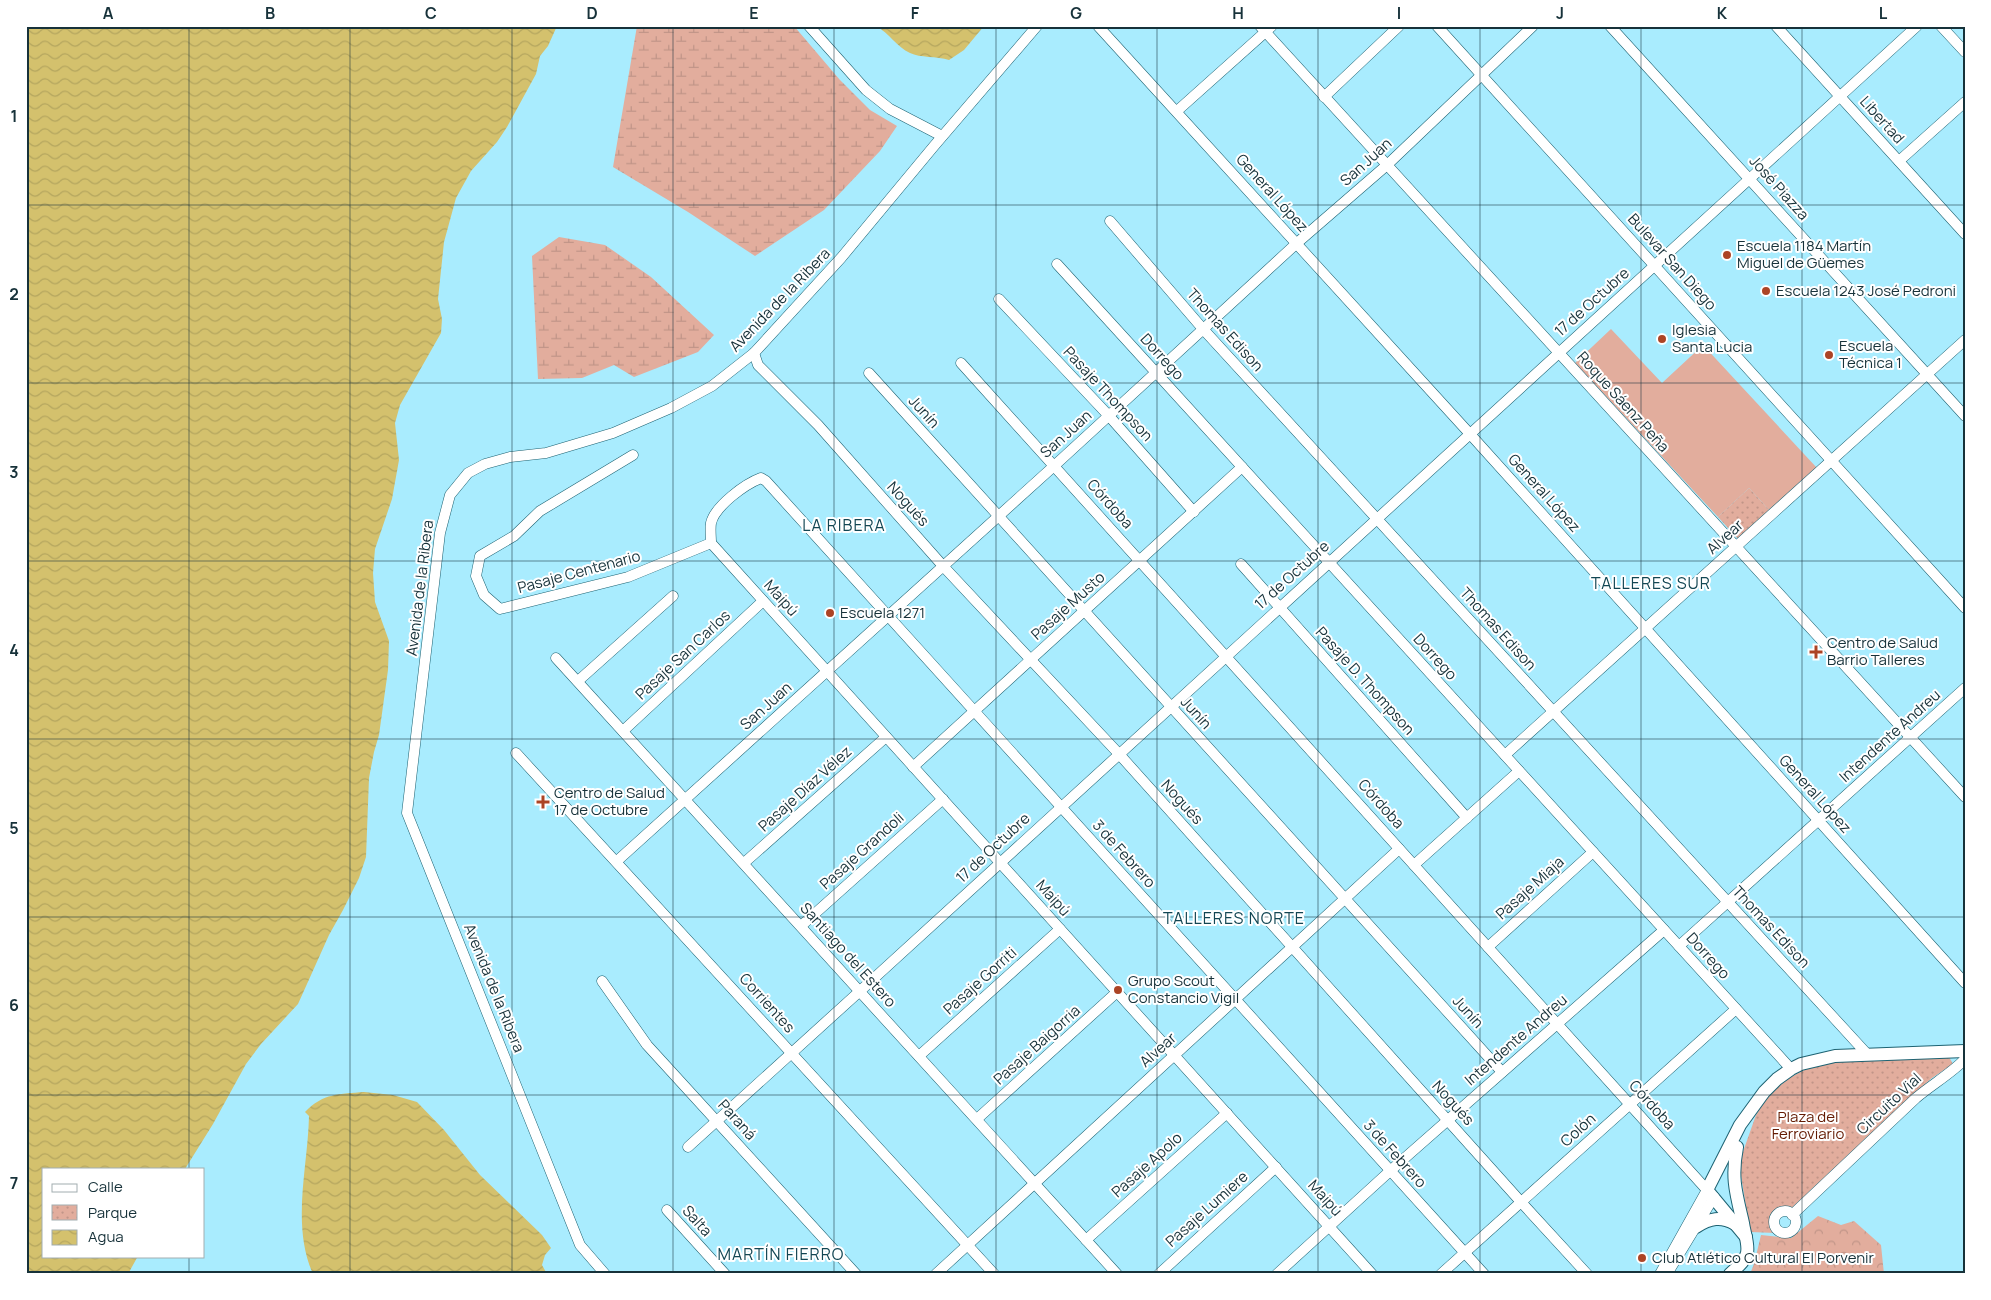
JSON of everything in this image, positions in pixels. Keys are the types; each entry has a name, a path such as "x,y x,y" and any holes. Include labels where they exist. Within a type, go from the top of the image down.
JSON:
{"main road":[{"path":"1710,1193 1740,1124 1752,1111 1764,1092 1791,1069 1801,1064 1835,1056 1965,1052"},
{"path":"1710,1193 1737,1147 1752,1111"},
{"path":"1730,1274 1741,1264 1747,1254 1746,1237 1734,1181 1733,1168 1737,1147"},
{"name":"Córdoba","path":"1710,1193 1746,1237"},
{"path":"1696,1227 1715,1218 1728,1220 1737,1225"}],"street":[{"path":"809,26 866,90 890,109 942,136"},
{"name":"Avenida de la Ribera","path":"605,1274 580,1245 407,813 440,533 450,495 468,473 485,464 510,457 546,453 613,433 671,408 712,386 754,353 841,258 942,136 1037,26"},
{"name":"General López","path":"1098,26 1297,243 1965,983"},
{"path":"1324,97 1399,26"},
{"name":"Bulevar San Diego","path":"1437,26 1965,608"},
{"name":"San Juan","path":"617,861 998,517 1297,243 1386,165 1480,74 1533,26"},
{"name":"José Piazza","path":"1610,26 1965,416"},
{"name":"Libertad","path":"1776,26 1899,161 1961,222 1965,234"},
{"name":"17 de Octubre","path":"688,1147 716,1119 860,991 1918,26"},
{"path":"1941,26 1965,52"},
{"path":"1177,111 1266,28"},
{"name":"Roque Sáenz Peña","path":"1266,28 1324,97 1965,797"},
{"path":"1899,161 1965,102"},
{"name":"Thomas Edison","path":"1110,221 1203,329 1867,1054"},
{"name":"Dorrego","path":"1058,264 1155,373 1791,1069"},
{"name":"Pasaje Thompson","path":"999,299 1109,416 1194,512"},
{"name":"Alvear","path":"1505,755 1646,630 1965,340"},
{"name":"Nogués","path":"754,353 758,365 818,425 943,566 1119,754 1587,1274"},
{"name":"Córdoba","path":"961,363 1710,1193"},
{"name":"Junín","path":"869,373 1502,1072"},
{"name":"Pasaje Centenario","path":"633,455 540,511 514,536 480,556 476,576 484,596 500,609 628,577 710,543"},
{"name":"Pasaje Musto","path":"914,767 1242,468"},
{"name":"3 de Febrero","path":"710,543 712,523 716,513 742,487 761,478 766,481 1484,1274"},
{"name":"Maipú","path":"710,543 1372,1274"},
{"name":"Pasaje D. Thompson","path":"1242,564 1467,818"},
{"path":"578,681 672,596"},
{"name":"Pasaje San Carlos","path":"623,731 763,601"},
{"name":"Santiago del Estero","path":"556,658 1117,1274"},
{"name":"Intendente Andreu","path":"1679,946 1965,688"},
{"name":"Pasaje Díaz Vélez","path":"744,863 886,737"},
{"name":"Corrientes","path":"516,753 994,1274"},
{"path":"1414,865 1519,771"},
{"name":"Pasaje Grandoli","path":"801,926 943,799"},
{"name":"Alvear","path":"936,1274 1400,849"},
{"name":"Pasaje Miaja","path":"1488,947 1593,852"},
{"name":"Pasaje Gorriti","path":"919,1056 1060,929"},
{"name":"Intendente Andreu","path":"1277,1274 1390,1170 1664,930"},
{"name":"Paraná","path":"602,981 647,1045 856,1274"},
{"name":"Pasaje Baigorria","path":"977,1119 1117,992"},
{"name":"Colón","path":"1441,1274 1736,1009"},
{"name":"Circuito Vial","path":"1792,1215 1916,1098 1935,1082 1955,1069 1965,1059"},
{"name":"Pasaje Apolo","path":"1086,1240 1227,1113"},
{"name":"Pasaje Lumiere","path":"1159,1274 1276,1167"},
{"path":"1667,1274 1696,1227 1710,1193"},
{"path":"1660,1274 1710,1193"},
{"name":"Salta","path":"667,1210 725,1274"}],"green space":[{"path":"637,26 794,26 840,80 870,110 897,126 880,151 824,210 755,256 688,212 613,167"},
{"path":"559,237 605,245 651,277 714,335 698,352 634,377 614,365 582,378 538,379 532,256"},
{"path":"1611,329 1662,383 1703,345 1817,468 1770,511 1749,488 1718,517 1575,363"},
{"path":"1749,488 1770,511 1739,540 1718,517"},
{"name":"Plaza del Ferroviario","path":"1949,1057 1953,1064 1932,1078 1914,1094 1793,1207 1775,1213 1770,1220 1771,1227 1776,1233 1750,1232 1739,1163 1756,1115 1775,1089 1806,1069 1829,1061"},
{"path":"1818,1216 1841,1225 1854,1221 1881,1245 1884,1274 1750,1274 1761,1235 1791,1238"}],"water":[{"path":"26,26 557,26 548,46 540,56 536,74 507,127 497,142 471,171 456,198 444,242 438,299 442,319 441,333 400,405 395,423 399,460 392,499 375,549 373,573 375,602 389,641 388,670 379,735 369,778 366,857 359,878 329,935 298,1004 261,1044 246,1064 213,1124 186,1168 42,1168 42,1258 137,1258 128,1274 26,1274"},
{"path":"876,26 984,26 964,50 949,60 910,53"},
{"path":"364,1092 393,1095 417,1102 444,1130 480,1175 542,1235 551,1248 545,1255 542,1265 547,1274 313,1274 306,1255 302,1216 309,1116 305,1112 318,1101 325,1098 340,1094"}],"place":[{"name":"Escuela 1184 Martín Miguel de Güemes","path":"1727,255"},
{"name":"Escuela 1243 José Pedroni","path":"1766,291"},
{"name":"Iglesia Santa Lucia","path":"1662,339"},
{"name":"Escuela Técnica 1","path":"1829,355"},
{"name":"Escuela 1271","path":"830,613"},
{"name":"Centro de Salud Barrio Talleres","path":"1816,652"},
{"name":"Centro de Salud 17 de Octubre","path":"543,802"},
{"name":"Grupo Scout Constancio Vigil","path":"1118,990"},
{"name":"Club Atlético Cultural El Porvenir","path":"1642,1258"}],"district":[{"name":"LA RIBERA","path":"844,525"},
{"name":"TALLERES SUR","path":"1651,583"},
{"name":"TALLERES NORTE","path":"1234,918"},
{"name":"MARTÍN FIERRO","path":"781,1254"}]}
